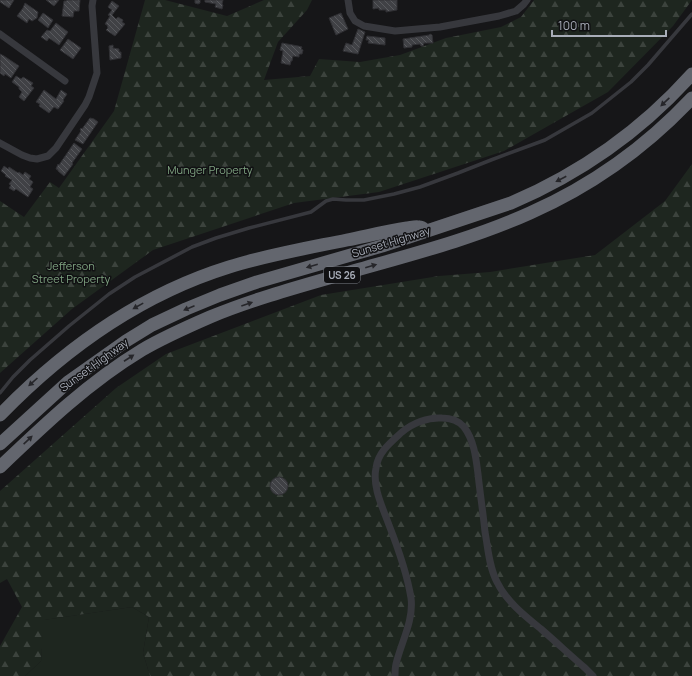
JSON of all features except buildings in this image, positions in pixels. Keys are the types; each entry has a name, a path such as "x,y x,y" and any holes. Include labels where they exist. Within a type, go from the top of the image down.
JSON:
{"highway":[{"name":"Sunset Highway","path":"0,444 68,382 126,341 152,325 199,304 257,282 382,246 512,203 582,167 614,145 670,98 692,74"},
{"name":"Sunset Highway","path":"0,467 36,432 81,393 124,362 165,338 212,316 251,302 452,242 491,229 530,213 559,199 596,178 629,155 668,122 692,98"},
{"path":"0,415 51,366 92,335 136,307 160,294 229,266 400,229 419,227 430,230"}],"street":[{"path":"0,143 30,158 37,159 48,156 56,148 85,105 97,73 92,6 93,0"},
{"path":"348,0 350,13 355,21 364,26 395,31 440,27 499,16 516,11 527,0"},
{"path":"0,34 65,82"},
{"path":"395,676 396,664 410,619 411,600 396,542 379,497 376,480 376,468 385,447 406,429 426,420 439,418 451,419 459,422 468,433 471,440 475,456 487,546 494,576 501,590 525,615 593,676"}],"lane":[{"path":"0,393 30,360 69,326 110,294 135,277 192,247 249,228 311,212 326,201 333,199 364,200 420,187 546,140 592,113 631,82 648,65 692,14"}],"green space":[{"path":"145,0 165,0 227,16 264,0 312,0 307,10 278,42 264,80 310,76 319,59 360,62 400,55 446,38 501,27 521,17 534,0 692,0 673,26 608,92 504,151 379,192 294,203 153,250 72,309 0,373 0,201 24,217 50,182 59,188 114,111"},
{"path":"692,164 692,676 150,676 143,653 149,617 132,607 44,620 41,661 25,676 0,676 0,646 22,607 7,579 0,583 0,491 116,388 166,354 321,295 439,276 490,272 595,255 665,201"},
{"path":"132,607 149,617 143,653 150,676 25,676 41,661 43,620"}],"park label":[{"name":"Munger Property","path":"210,170"},
{"name":"Jefferson Street Property","path":"71,272"}]}
